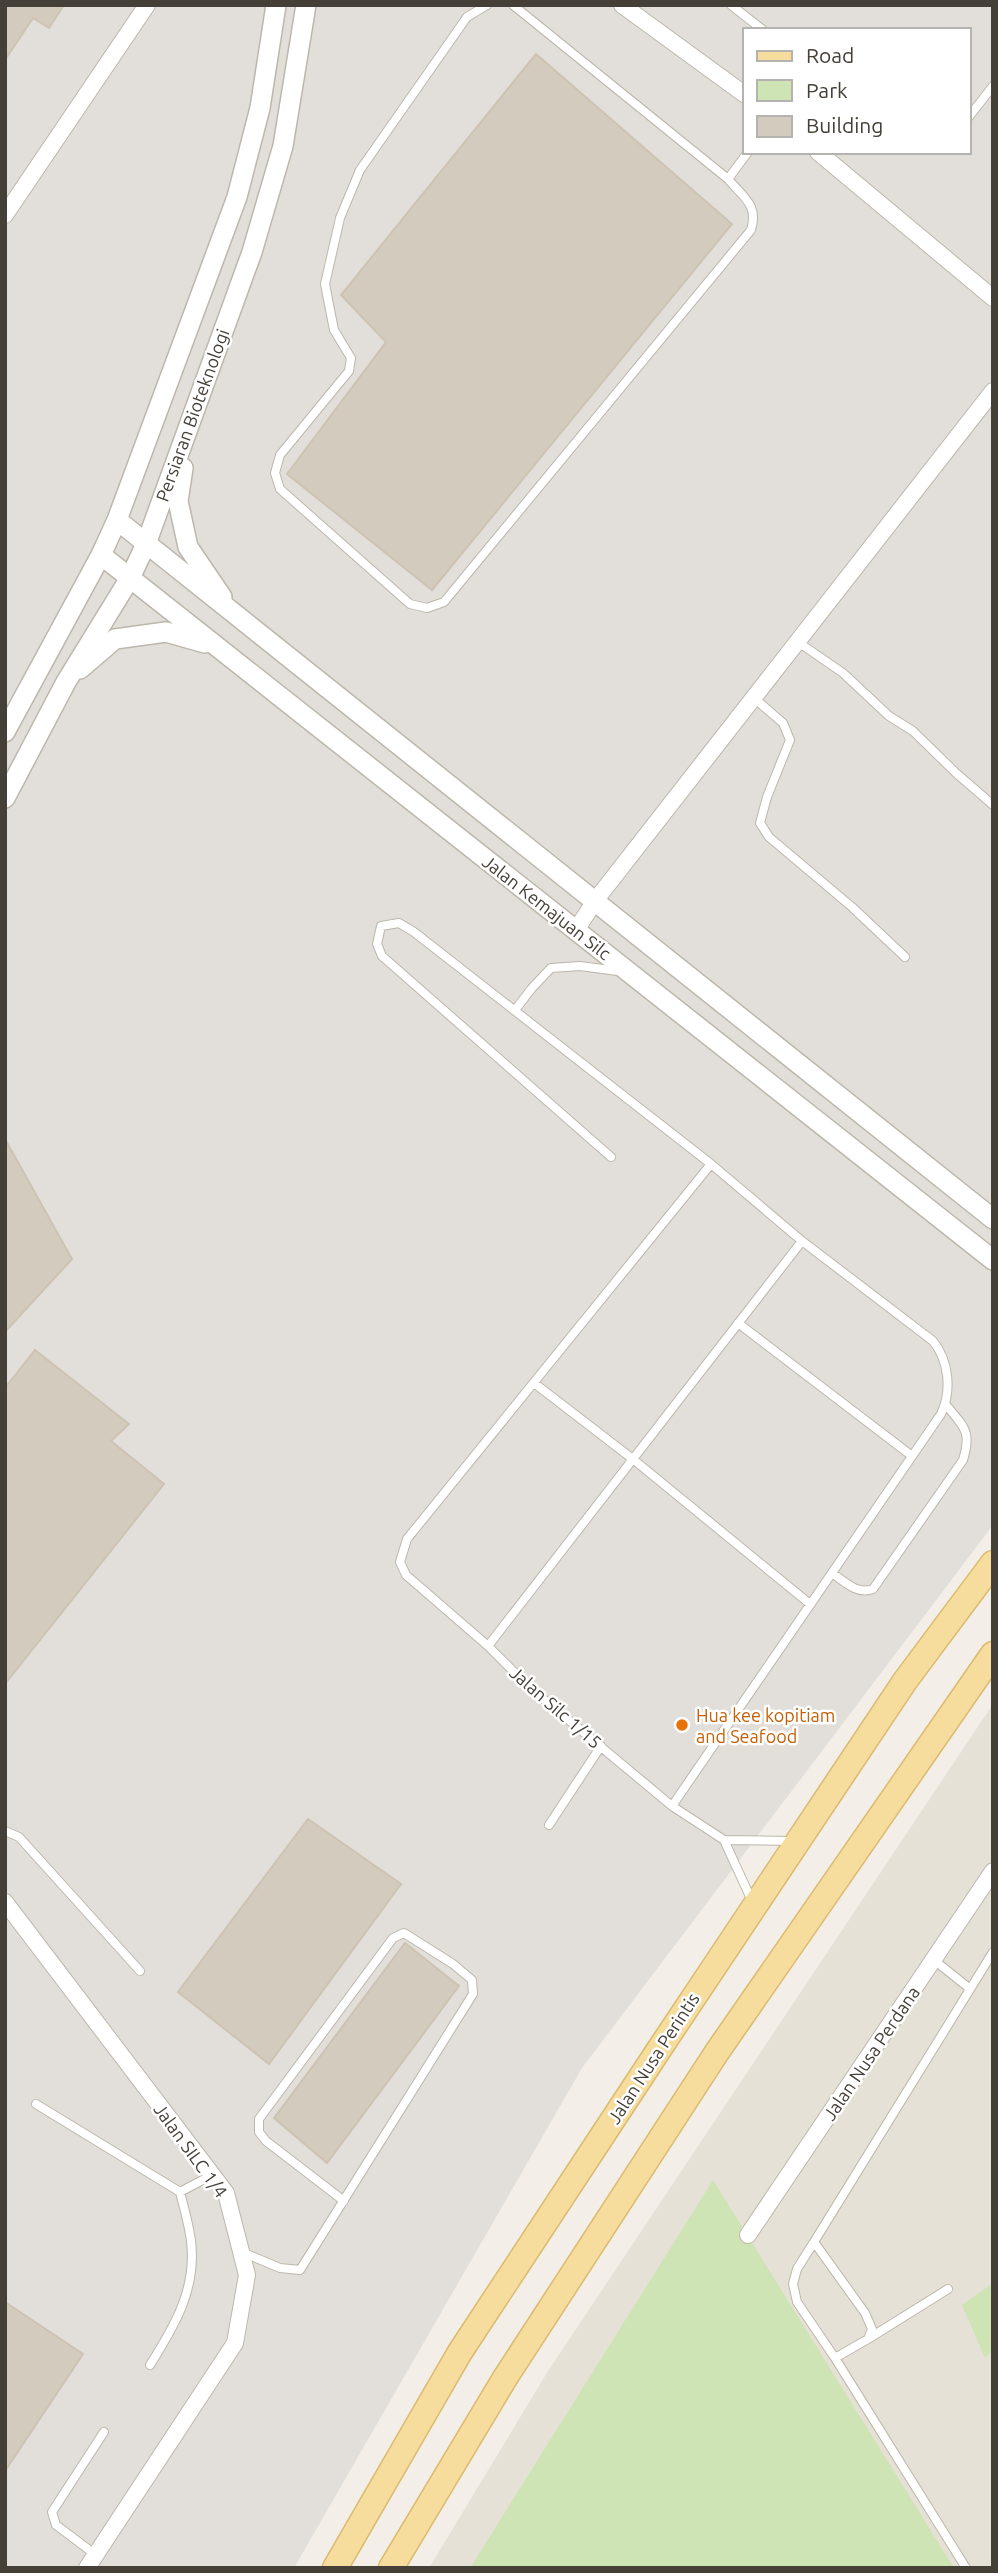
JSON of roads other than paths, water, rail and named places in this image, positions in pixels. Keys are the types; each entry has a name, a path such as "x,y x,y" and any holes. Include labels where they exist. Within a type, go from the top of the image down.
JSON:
{"main road":[{"path":"905,1681 993,1543"},
{"name":"Jalan Nusa Perintis","path":"335,2568 460,2352 905,1681 993,1563"},
{"path":"391,2568 505,2378 717,2052 993,1654"}],"street":[{"path":"7,207 147,5"},
{"name":"Persiaran Bioteknologi","path":"5,732 101,555 117,520 237,197 260,108 276,5"},
{"name":"Persiaran Bioteknologi","path":"5,798 66,682 130,578 146,544 252,252 283,146 306,5"},
{"path":"622,5 743,93"},
{"path":"820,154 993,298"},
{"path":"576,930 595,901 993,391"},
{"path":"192,415 177,501 188,547 233,613"},
{"name":"Jalan Kemajuan Silc","path":"117,520 993,1219"},
{"name":"Jalan Kemajuan Silc","path":"101,555 993,1260"},
{"path":"66,682 115,639 166,632 216,646"},
{"path":"870,1163 890,1138"},
{"path":"937,1216 958,1190"},
{"name":"Jalan Nusa Perdana","path":"748,2235 993,1871"},
{"name":"Jalan SILC 1/4","path":"5,1902 226,2193 247,2275 235,2343 92,2562"}],"lane":[{"path":"487,5 467,17 360,170 340,218 325,284 334,330 351,358 349,372 280,455 275,473 280,489 411,604 427,608 444,602 751,230 755,218 754,209 728,179 513,5"},
{"path":"731,5 760,28"},
{"path":"970,115 993,86"},
{"path":"728,179 747,154"},
{"path":"798,642 842,673 889,716 913,732 993,805"},
{"path":"754,698 783,723 790,740 767,797 760,823 769,837 852,907 905,957"},
{"path":"611,1157 382,956 377,944 381,926 399,923 414,932 516,1010 711,1164 802,1241 933,1341 943,1356 948,1395 946,1405 672,1806"},
{"path":"516,1010 551,968 580,966 630,972"},
{"path":"711,1164 534,1383 634,1460 810,1604"},
{"path":"488,1646 802,1241"},
{"path":"738,1323 912,1456"},
{"name":"Jalan Silc 1/15","path":"534,1383 407,1539 400,1562 406,1575 488,1646 529,1687 672,1806 724,1840"},
{"path":"832,1573 859,1591 873,1589 963,1460 968,1443 967,1433 946,1405"},
{"path":"549,1825 601,1746"},
{"path":"5,1831 19,1837 140,1971"},
{"path":"754,1906 724,1840 798,1842"},
{"path":"243,2252 280,2268 299,2270 344,2201 473,1994 472,1980 453,1964 404,1933 393,1938 259,2119 259,2132 266,2141 344,2201"},
{"path":"966,2568 797,2302 793,2284 797,2269 993,1952"},
{"path":"934,1960 969,1988"},
{"path":"36,2104 180,2192 191,2243 186,2302 173,2329 150,2365"},
{"path":"180,2192 212,2175"},
{"path":"814,2242 865,2313 872,2329 868,2339"},
{"path":"835,2358 948,2289"},
{"path":"92,2562 56,2525 52,2512 104,2432"}],"place":[{"name":"Hua kee kopitiam and Seafood","path":"682,1725"}]}
